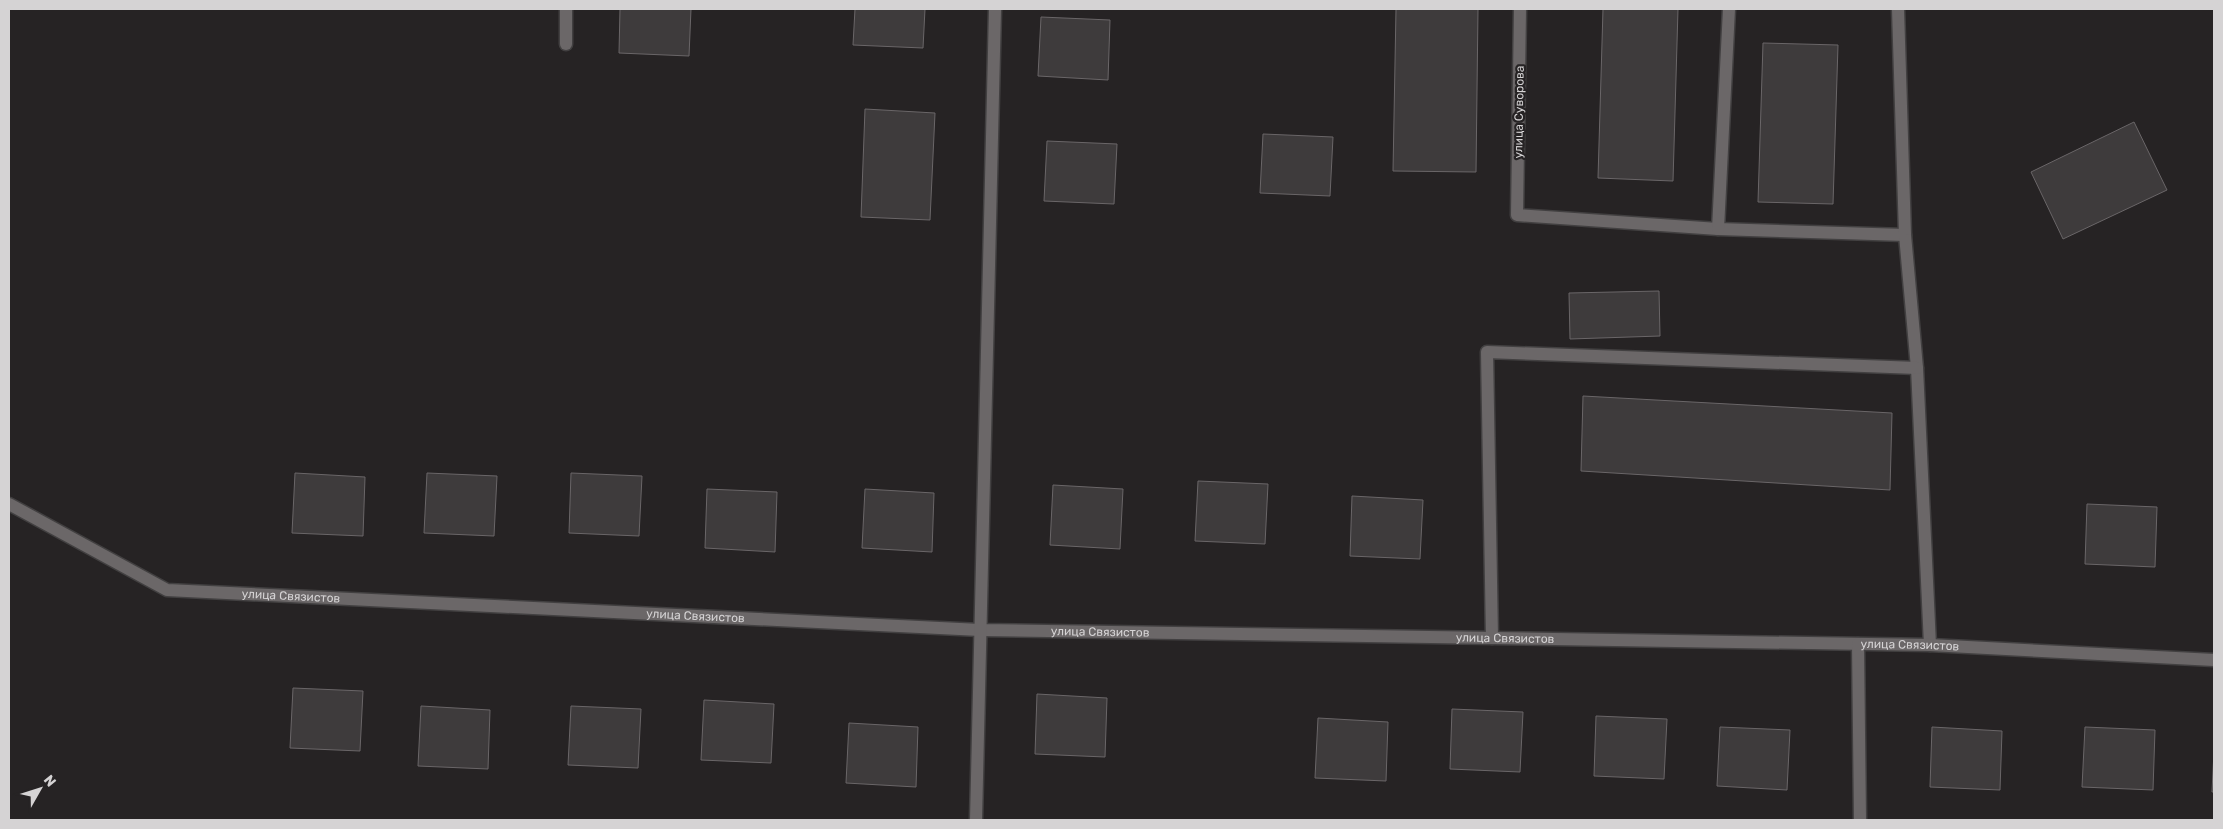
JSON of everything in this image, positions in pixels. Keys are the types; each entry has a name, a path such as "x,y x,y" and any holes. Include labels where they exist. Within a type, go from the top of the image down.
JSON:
{"street":[{"path":"566,9 566,44"},
{"path":"976,820 995,9"},
{"name":"улица Суворова","path":"1520,9 1517,215 1718,229"},
{"path":"1729,9 1718,229 1906,235"},
{"path":"1898,9 1906,235 1917,368 1930,645"},
{"path":"1492,638 1487,352 1917,368"},
{"name":"улица Связистов","path":"9,504 167,590 980,630 1930,645 2214,660"},
{"path":"1858,644 1860,820"}],"building":[{"path":"620,9 691,9 689,56 619,53"},
{"path":"855,9 925,9 923,48 853,45"},
{"path":"1396,9 1478,9 1476,172 1393,171"},
{"path":"1603,9 1678,9 1673,181 1598,178"},
{"path":"1041,17 1110,20 1108,80 1038,76"},
{"path":"1763,43 1838,45 1833,204 1758,202"},
{"path":"865,109 935,113 930,220 861,217"},
{"path":"2134,122 2167,190 2063,239 2031,172"},
{"path":"1263,134 1333,137 1330,196 1260,193"},
{"path":"1047,141 1117,144 1114,204 1044,201"},
{"path":"1659,291 1660,336 1570,339 1569,293"},
{"path":"1583,396 1892,413 1890,490 1581,471"},
{"path":"295,473 365,477 363,536 292,533"},
{"path":"427,473 497,476 494,536 424,533"},
{"path":"571,473 642,476 639,536 569,533"},
{"path":"1198,481 1268,484 1265,544 1195,541"},
{"path":"1053,485 1123,489 1120,549 1050,545"},
{"path":"707,489 777,492 775,552 705,548"},
{"path":"865,489 934,493 932,552 862,548"},
{"path":"1352,496 1423,500 1420,559 1350,556"},
{"path":"2087,504 2157,507 2155,567 2085,564"},
{"path":"293,688 363,691 360,751 290,748"},
{"path":"1037,694 1107,698 1105,757 1035,754"},
{"path":"704,700 774,704 771,763 701,760"},
{"path":"421,706 490,710 488,769 418,766"},
{"path":"571,706 641,709 638,768 568,765"},
{"path":"1452,709 1523,712 1520,772 1450,769"},
{"path":"1596,716 1667,719 1664,779 1594,776"},
{"path":"1318,718 1388,722 1386,781 1315,778"},
{"path":"849,723 918,727 916,787 846,783"},
{"path":"1720,727 1790,730 1787,790 1717,786"},
{"path":"1932,727 2002,731 2000,790 1930,787"},
{"path":"2085,727 2155,730 2153,790 2082,787"},
{"path":"2214,751 2214,792 2212,792"}]}
